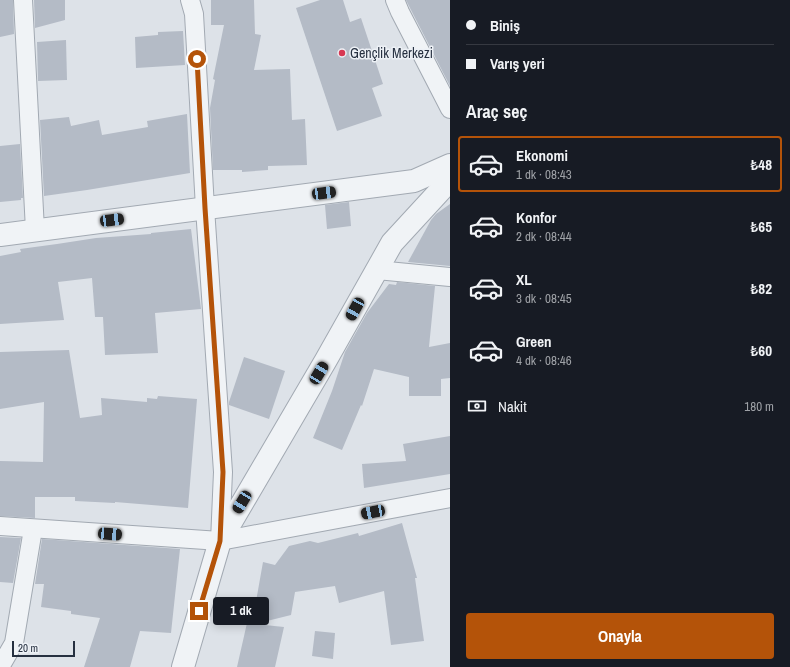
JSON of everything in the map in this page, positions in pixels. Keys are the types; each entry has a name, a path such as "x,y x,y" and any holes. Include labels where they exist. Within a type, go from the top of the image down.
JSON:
{"street":[{"path":"23,0 35,230"},
{"path":"183,667 220,541 223,472 205,208 194,14 190,0"},
{"path":"395,0 450,109"},
{"path":"0,235 414,181 450,165"},
{"path":"220,541 326,360 392,243 450,180"},
{"path":"377,270 450,277"},
{"path":"0,526 220,541 450,498"},
{"path":"0,667 7,646 32,529"}],"building":[{"path":"0,0 13,0 14,34 0,37"},
{"path":"34,0 65,0 65,20 35,28"},
{"path":"211,0 254,0 255,34 261,35 254,70 290,69 292,120 305,119 307,165 268,166 268,170 242,172 242,170 213,170 210,108 215,80 213,79 224,25 211,25"},
{"name":"Gençlik Merkezi","path":"320,0 343,0 350,22 361,18 383,84 372,88 382,116 337,131 296,8"},
{"path":"406,0 450,0 450,86 410,8"},
{"path":"183,31 185,65 136,68 135,37 158,35 158,32"},
{"path":"66,40 67,80 38,81 37,42"},
{"path":"187,114 190,173 44,196 40,120 69,117 71,126 99,120 102,135 148,127 147,121"},
{"path":"20,144 23,198 21,198 21,200 0,202 0,146"},
{"path":"349,202 351,226 327,229 325,205"},
{"path":"450,204 450,266 408,262 431,220 436,214"},
{"path":"191,229 201,309 155,313 158,353 105,355 103,317 95,317 92,278 58,282 64,320 0,324 0,256 21,252 20,249 96,238 151,234"},
{"path":"397,282 435,286 429,347 450,343 450,378 441,379 441,396 409,396 409,377 374,369 362,406 361,405 342,450 313,438 332,391 345,352 367,313 389,284 396,285"},
{"path":"69,350 80,418 102,415 101,398 147,402 147,398 157,399 158,396 197,399 188,508 115,502 75,501 75,497 35,497 35,518 0,516 0,461 43,462 44,402 0,409 0,352"},
{"path":"244,357 285,371 269,419 229,405"},
{"path":"450,436 450,474 364,488 362,464 406,461 403,444"},
{"path":"402,523 417,578 415,578 424,641 391,645 384,591 339,603 335,586 295,592 291,615 255,624 284,627 275,667 237,667 247,623 252,624 263,562 275,565 289,546 310,541 318,543 358,533 359,536"},
{"path":"0,537 21,538 13,583 0,582"},
{"path":"42,539 180,549 171,633 140,631 130,667 84,667 100,618 71,614 71,611 41,607 44,584 35,584"},
{"path":"315,631 335,633 333,659 312,656"}],"place":[{"name":"Gençlik Merkezi","path":"342,53"}],"route":[{"path":"197,59 205,208 223,472 220,541 199,611"}]}
